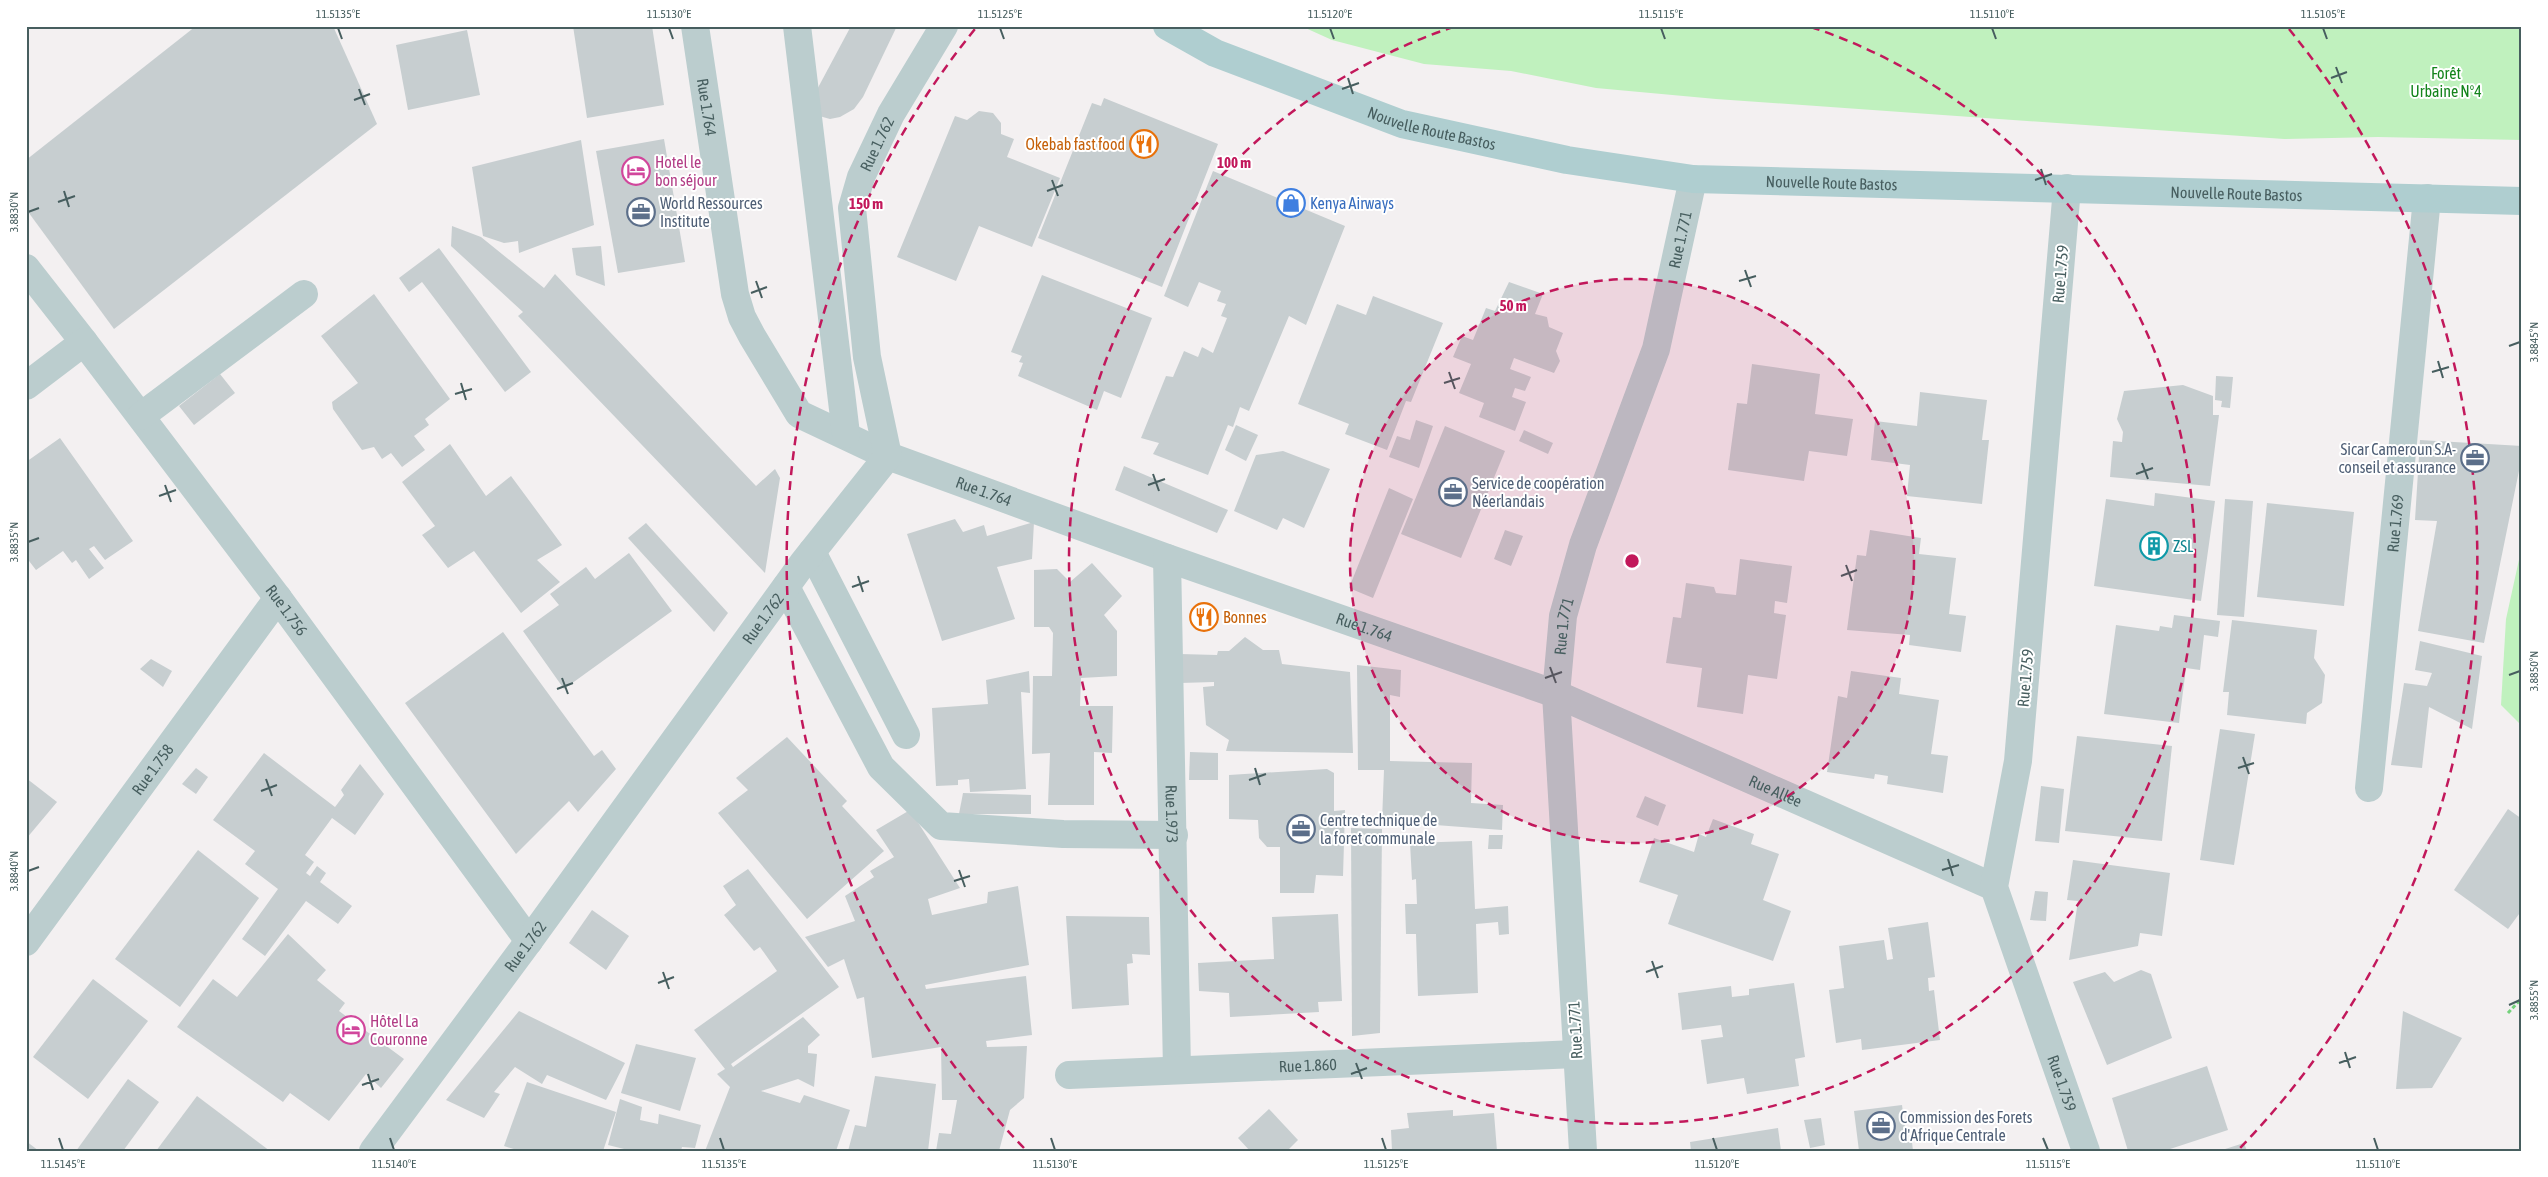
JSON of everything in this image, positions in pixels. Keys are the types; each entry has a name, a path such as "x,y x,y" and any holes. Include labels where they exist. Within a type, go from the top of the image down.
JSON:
{"main road":[{"name":"Nouvelle Route Bastos","path":"1167,26 1215,53 1402,124 1566,160 1693,179 2522,201"}],"street":[{"name":"Rue 1.764","path":"695,26 736,294 742,317 799,414 846,434 888,456 1167,558 1556,694"},
{"path":"797,26 846,434"},
{"name":"Rue 1.762","path":"373,1151 529,941 786,587 888,456 866,357 852,208 861,177 891,114 944,26"},
{"name":"Rue 1.771","path":"1583,1151 1556,694 1564,616 1583,545 1656,349 1693,179"},
{"name":"Rue 1.759","path":"2067,188 2018,761 1994,887 2086,1151"},
{"name":"Rue 1.769","path":"2369,788 2426,198"},
{"name":"Rue 1.756","path":"26,268 141,416 278,598 529,941"},
{"path":"141,416 304,294"},
{"path":"26,386 84,342"},
{"path":"812,552 906,734"},
{"name":"Rue 1.973","path":"1167,558 1178,1070"},
{"path":"786,587 881,767 940,826 1063,834 1174,834"},
{"name":"Rue 1.758","path":"26,942 278,598"},
{"name":"Rue Allée","path":"1556,694 1994,887"},
{"name":"Rue 1.860","path":"1069,1075 1576,1054"}],"path":[{"path":"2508,1013 2522,998"}],"green space":[{"name":"Forêt Urbaine N°4","path":"1301,26 2522,26 2522,140 2378,137 2284,139 1716,99 1596,88 1511,71 1424,64 1332,40"},
{"path":"2522,546 2522,726 2501,705 2506,619"}],"building":[{"path":"196,26 333,26 377,124 114,329 26,209 26,160"},
{"path":"573,26 652,26 664,105 587,118"},
{"path":"851,26 897,26 863,97 854,109 840,117 830,119 805,112"},
{"path":"467,30 480,95 408,110 396,45"},
{"path":"1104,98 1218,144 1162,287 1038,238 1092,103 1101,106"},
{"path":"979,111 993,113 1001,123 1001,134 1014,139 1007,157 1060,178 1032,247 979,226 956,281 897,257 955,116 967,120"},
{"path":"664,139 685,262 618,273 596,151"},
{"path":"581,140 594,225 519,253 518,241 504,243 483,236 472,167"},
{"path":"1213,171 1345,226 1306,325 1289,316 1249,411 1240,407 1233,427 1228,425 1208,475 1153,454 1159,443 1141,438 1166,376 1173,377 1184,351 1198,357 1202,347 1213,353 1227,318 1221,316 1226,304 1217,301 1221,291 1199,282 1188,307 1164,296"},
{"path":"452,226 481,237 544,288 555,274 756,486 775,469 780,478 765,573 518,316 523,312 451,246"},
{"path":"601,246 605,286 576,275 572,248"},
{"path":"439,248 531,372 505,392 422,282 409,292 399,278"},
{"path":"1042,275 1152,318 1121,398 1104,391 1097,410 1018,376 1023,363 1019,362 1022,356 1011,352"},
{"path":"1509,282 1543,294 1535,314 1547,317 1549,327 1563,333 1556,351 1560,361 1554,373 1514,358 1510,369 1531,377 1525,391 1515,388 1512,397 1526,402 1515,431 1479,417 1484,403 1459,393 1471,364 1453,357 1462,336 1473,340 1486,308 1495,311"},
{"path":"374,294 450,399 425,419 429,425 414,436 425,450 402,467 391,453 382,459 374,447 362,450 333,409 332,402 358,383 321,336"},
{"path":"1373,296 1443,323 1411,402 1406,401 1387,450 1345,434 1349,424 1298,404 1337,304 1366,315"},
{"path":"1752,364 1820,374 1815,414 1853,419 1847,456 1809,451 1804,481 1728,470 1737,403 1747,404"},
{"path":"220,374 235,393 194,425 179,406"},
{"path":"2216,376 2233,377 2230,408 2221,407 2222,401 2215,400"},
{"path":"2183,385 2213,396 2213,415 2219,415 2210,486 2110,477 2113,441 2122,442 2123,432 2117,419 2124,391"},
{"path":"1920,392 1987,400 1982,440 1989,440 1982,504 1907,496 1910,465 1871,460 1875,421 1917,426"},
{"path":"1416,420 1433,426 1419,468 1389,457 1397,436 1410,440"},
{"path":"1236,425 1258,435 1246,461 1225,450"},
{"name":"Service de coopération Néerlandais","path":"1445,426 1505,451 1461,558 1401,534"},
{"path":"1524,430 1553,443 1548,454 1519,441"},
{"path":"60,438 133,541 105,560 94,546 89,549 104,568 89,579 76,560 72,563 63,551 36,570 26,557 26,462"},
{"path":"2420,440 2522,446 2522,456 2484,643 2418,631 2437,521 2415,520"},
{"path":"450,444 486,496 511,476 562,545 537,560 560,582 521,613 474,551 448,568 422,535 435,526 402,482"},
{"path":"1283,451 1330,469 1304,528 1283,518 1277,530 1234,511 1256,455"},
{"path":"1124,466 1228,510 1217,533 1115,490"},
{"path":"1389,488 1413,499 1373,598 1349,588"},
{"name":"ZSL","path":"2155,493 2215,501 2201,601 2094,586 2106,499 2154,506"},
{"path":"2225,499 2253,501 2244,617 2217,615"},
{"path":"2267,503 2354,512 2344,606 2257,597"},
{"path":"955,519 963,532 984,525 987,536 1034,522 1032,559 997,567 1015,619 942,641 907,534"},
{"path":"646,523 728,613 714,632 628,538"},
{"path":"1505,530 1523,536 1511,566 1494,559"},
{"path":"1870,530 1921,538 1919,554 1956,558 1949,614 1966,616 1961,652 1909,645 1910,635 1847,630 1857,555 1866,556"},
{"path":"629,553 672,611 564,689 523,631 559,605 550,594 586,567 595,579"},
{"path":"1740,559 1792,566 1787,603 1775,601 1774,613 1786,615 1777,679 1748,675 1743,714 1697,707 1702,668 1666,663 1673,617 1681,618 1686,583 1714,587 1716,593 1736,595"},
{"path":"1092,563 1122,596 1104,615 1117,631 1117,676 1081,678 1080,706 1113,706 1112,753 1094,752 1094,805 1048,805 1050,753 1032,754 1033,676 1052,676 1053,633 1049,627 1034,627 1034,570 1057,569 1070,582"},
{"path":"2174,615 2220,621 2218,637 2204,635 2200,670 2186,668 2179,723 2104,714 2116,625 2159,631 2160,626 2172,628"},
{"path":"2232,620 2317,630 2314,658 2325,675 2322,703 2307,713 2306,724 2227,715 2229,692 2223,692"},
{"path":"503,632 594,756 602,750 616,769 578,812 569,801 516,854 405,703"},
{"path":"1245,637 1263,650 1279,650 1282,664 1350,672 1353,753 1226,751 1229,740 1206,725 1203,687 1214,686 1214,682 1180,683 1180,654 1217,655 1218,651 1229,651"},
{"path":"2420,641 2482,656 2472,729 2429,707 2422,768 2391,765 2404,683 2427,686 2432,673 2415,670"},
{"path":"151,659 172,671 163,687 140,669"},
{"path":"1357,665 1401,670 1400,697 1390,695 1390,761 1472,763 1471,803 1503,805 1502,830 1382,821 1384,770 1358,770"},
{"path":"1029,671 1030,693 1021,692 1026,789 970,792 969,779 958,780 958,785 936,786 932,708 988,704 986,680"},
{"path":"1851,671 1901,678 1899,694 1939,700 1931,754 1948,756 1943,793 1887,784 1888,776 1875,774 1874,779 1827,772 1838,696 1847,698"},
{"path":"2220,729 2255,734 2234,865 2200,860"},
{"path":"2077,736 2172,746 2162,841 2065,831"},
{"path":"787,737 847,801 842,806 884,851 807,919 718,813 748,790 736,778"},
{"path":"1190,752 1218,753 1218,780 1189,780"},
{"path":"264,753 335,807 344,795 341,790 360,764 384,794 355,835 332,818 305,855 314,862 306,873 310,876 317,866 326,873 320,882 352,906 338,924 306,901 265,956 242,939 278,889 245,864 255,851 213,820"},
{"path":"196,768 208,777 196,794 182,784"},
{"name":"Centre technique de la foret communale","path":"1327,769 1334,773 1334,811 1345,810 1343,876 1316,875 1314,893 1280,893 1280,847 1267,847 1259,838 1258,820 1229,819 1229,775"},
{"path":"26,778 57,802 26,839"},
{"path":"2041,786 2064,789 2059,843 2035,841"},
{"path":"963,793 1031,795 1031,814 959,814"},
{"path":"1645,796 1666,805 1658,826 1636,817"},
{"path":"2508,809 2522,819 2522,910 2508,929 2454,890"},
{"path":"910,810 960,888 928,899 932,915 987,903 988,892 1018,886 1029,965 925,985 926,989 1026,976 1032,1035 986,1041 987,1047 1027,1046 1024,1098 1010,1110 999,1151 936,1151 939,1133 951,1134 957,1100 942,1100 941,1047 872,1058 864,997 857,999 844,959 828,967 805,937 855,921 845,896 874,877 870,871 894,857 876,830"},
{"path":"1713,819 1754,834 1751,844 1779,854 1763,900 1791,911 1773,961 1668,924 1678,895 1639,882 1654,838 1694,852 1699,834 1706,837"},
{"path":"1351,828 1382,829 1380,1033 1352,1036"},
{"path":"1489,835 1503,835 1502,849 1488,849"},
{"path":"1472,841 1475,909 1508,906 1509,934 1499,935 1498,922 1476,924 1478,993 1418,996 1416,934 1406,934 1405,904 1417,904 1416,879 1412,880 1410,843"},
{"path":"198,850 259,898 180,1007 115,959"},
{"path":"2073,860 2170,873 2162,936 2140,933 2138,946 2069,960 2078,901 2067,900"},
{"path":"748,869 839,987 731,1064 733,1067 803,1017 820,1035 808,1046 808,1053 817,1054 814,1087 798,1079 761,1091 800,1103 804,1095 850,1110 836,1151 705,1151 730,1087 717,1074 725,1069 694,1030 777,971 760,947 754,951 724,915 736,905 723,886"},
{"path":"2035,891 2048,892 2046,921 2030,920"},
{"path":"592,910 629,936 606,970 569,943"},
{"path":"1338,914 1342,1001 1318,1002 1319,1012 1230,1017 1229,993 1199,991 1198,963 1274,959 1272,917"},
{"path":"1066,916 1149,917 1150,955 1132,954 1133,963 1127,964 1129,1005 1072,1009"},
{"path":"1928,922 1935,977 1928,978 1929,991 1934,990 1940,1040 1862,1050 1861,1039 1836,1043 1829,990 1844,988 1839,946 1884,940 1887,960 1893,959 1888,928"},
{"path":"288,934 326,970 317,980 345,1003 339,1011 404,1059 381,1088 366,1074 329,1121 290,1093 283,1102 177,1027 213,979 237,997"},
{"path":"2141,970 2151,974 2172,1038 2107,1065 2073,982 2105,972 2114,982"},
{"path":"93,979 148,1021 88,1099 33,1057"},
{"path":"1794,983 1805,1057 1795,1059 1799,1086 1747,1094 1744,1078 1707,1084 1701,1040 1723,1037 1721,1025 1682,1030 1678,993 1731,986 1732,997 1749,995 1749,989"},
{"path":"519,1011 625,1063 606,1100 547,1075 542,1084 515,1067 494,1092 500,1094 484,1118 446,1100"},
{"path":"2403,1011 2462,1038 2432,1088 2396,1089"},
{"path":"636,1044 696,1058 680,1111 621,1093"},
{"path":"2207,1066 2228,1130 2164,1151 2128,1151 2112,1098"},
{"path":"875,1076 936,1084 928,1151 848,1151 855,1125 866,1127"},
{"path":"128,1079 159,1102 123,1151 76,1151"},
{"path":"527,1082 616,1112 603,1151 520,1151 504,1146"},
{"path":"197,1096 270,1151 156,1151"},
{"path":"620,1099 642,1107 640,1120 658,1124 659,1114 701,1125 695,1148 682,1147 681,1151 632,1151 608,1145"},
{"name":"Commission des Forets d'Afrique Centrale","path":"1902,1105 1907,1142 1912,1142 1913,1151 1859,1151 1854,1111"},
{"path":"1269,1109 1298,1140 1287,1151 1250,1151 1238,1138"},
{"path":"1453,1110 1453,1116 1494,1113 1497,1151 1392,1151 1391,1130 1409,1128 1407,1113"},
{"path":"1821,1118 1825,1145 1810,1148 1804,1120"},
{"path":"1778,1128 1781,1151 1691,1151 1690,1142"},
{"path":"26,1141 39,1151 26,1151"},
{"path":"2244,1143 2247,1151 2222,1151 2222,1150"}],"place":[{"name":"Okebab fast food","path":"1144,144"},
{"name":"Hotel le bon séjour","path":"636,171"},
{"name":"Kenya Airways","path":"1291,203"},
{"name":"World Ressources Institute","path":"641,212"},
{"name":"Sicar Cameroun S.A- conseil et assurance","path":"2475,458"},
{"name":"Service de coopération Néerlandais","path":"1453,492"},
{"name":"ZSL","path":"2154,546"},
{"name":"Bonnes","path":"1204,617"},
{"name":"Centre technique de la foret communale","path":"1301,829"},
{"name":"Hôtel La Couronne","path":"351,1030"},
{"name":"Commission des Forets d'Afrique Centrale","path":"1881,1126"}]}
